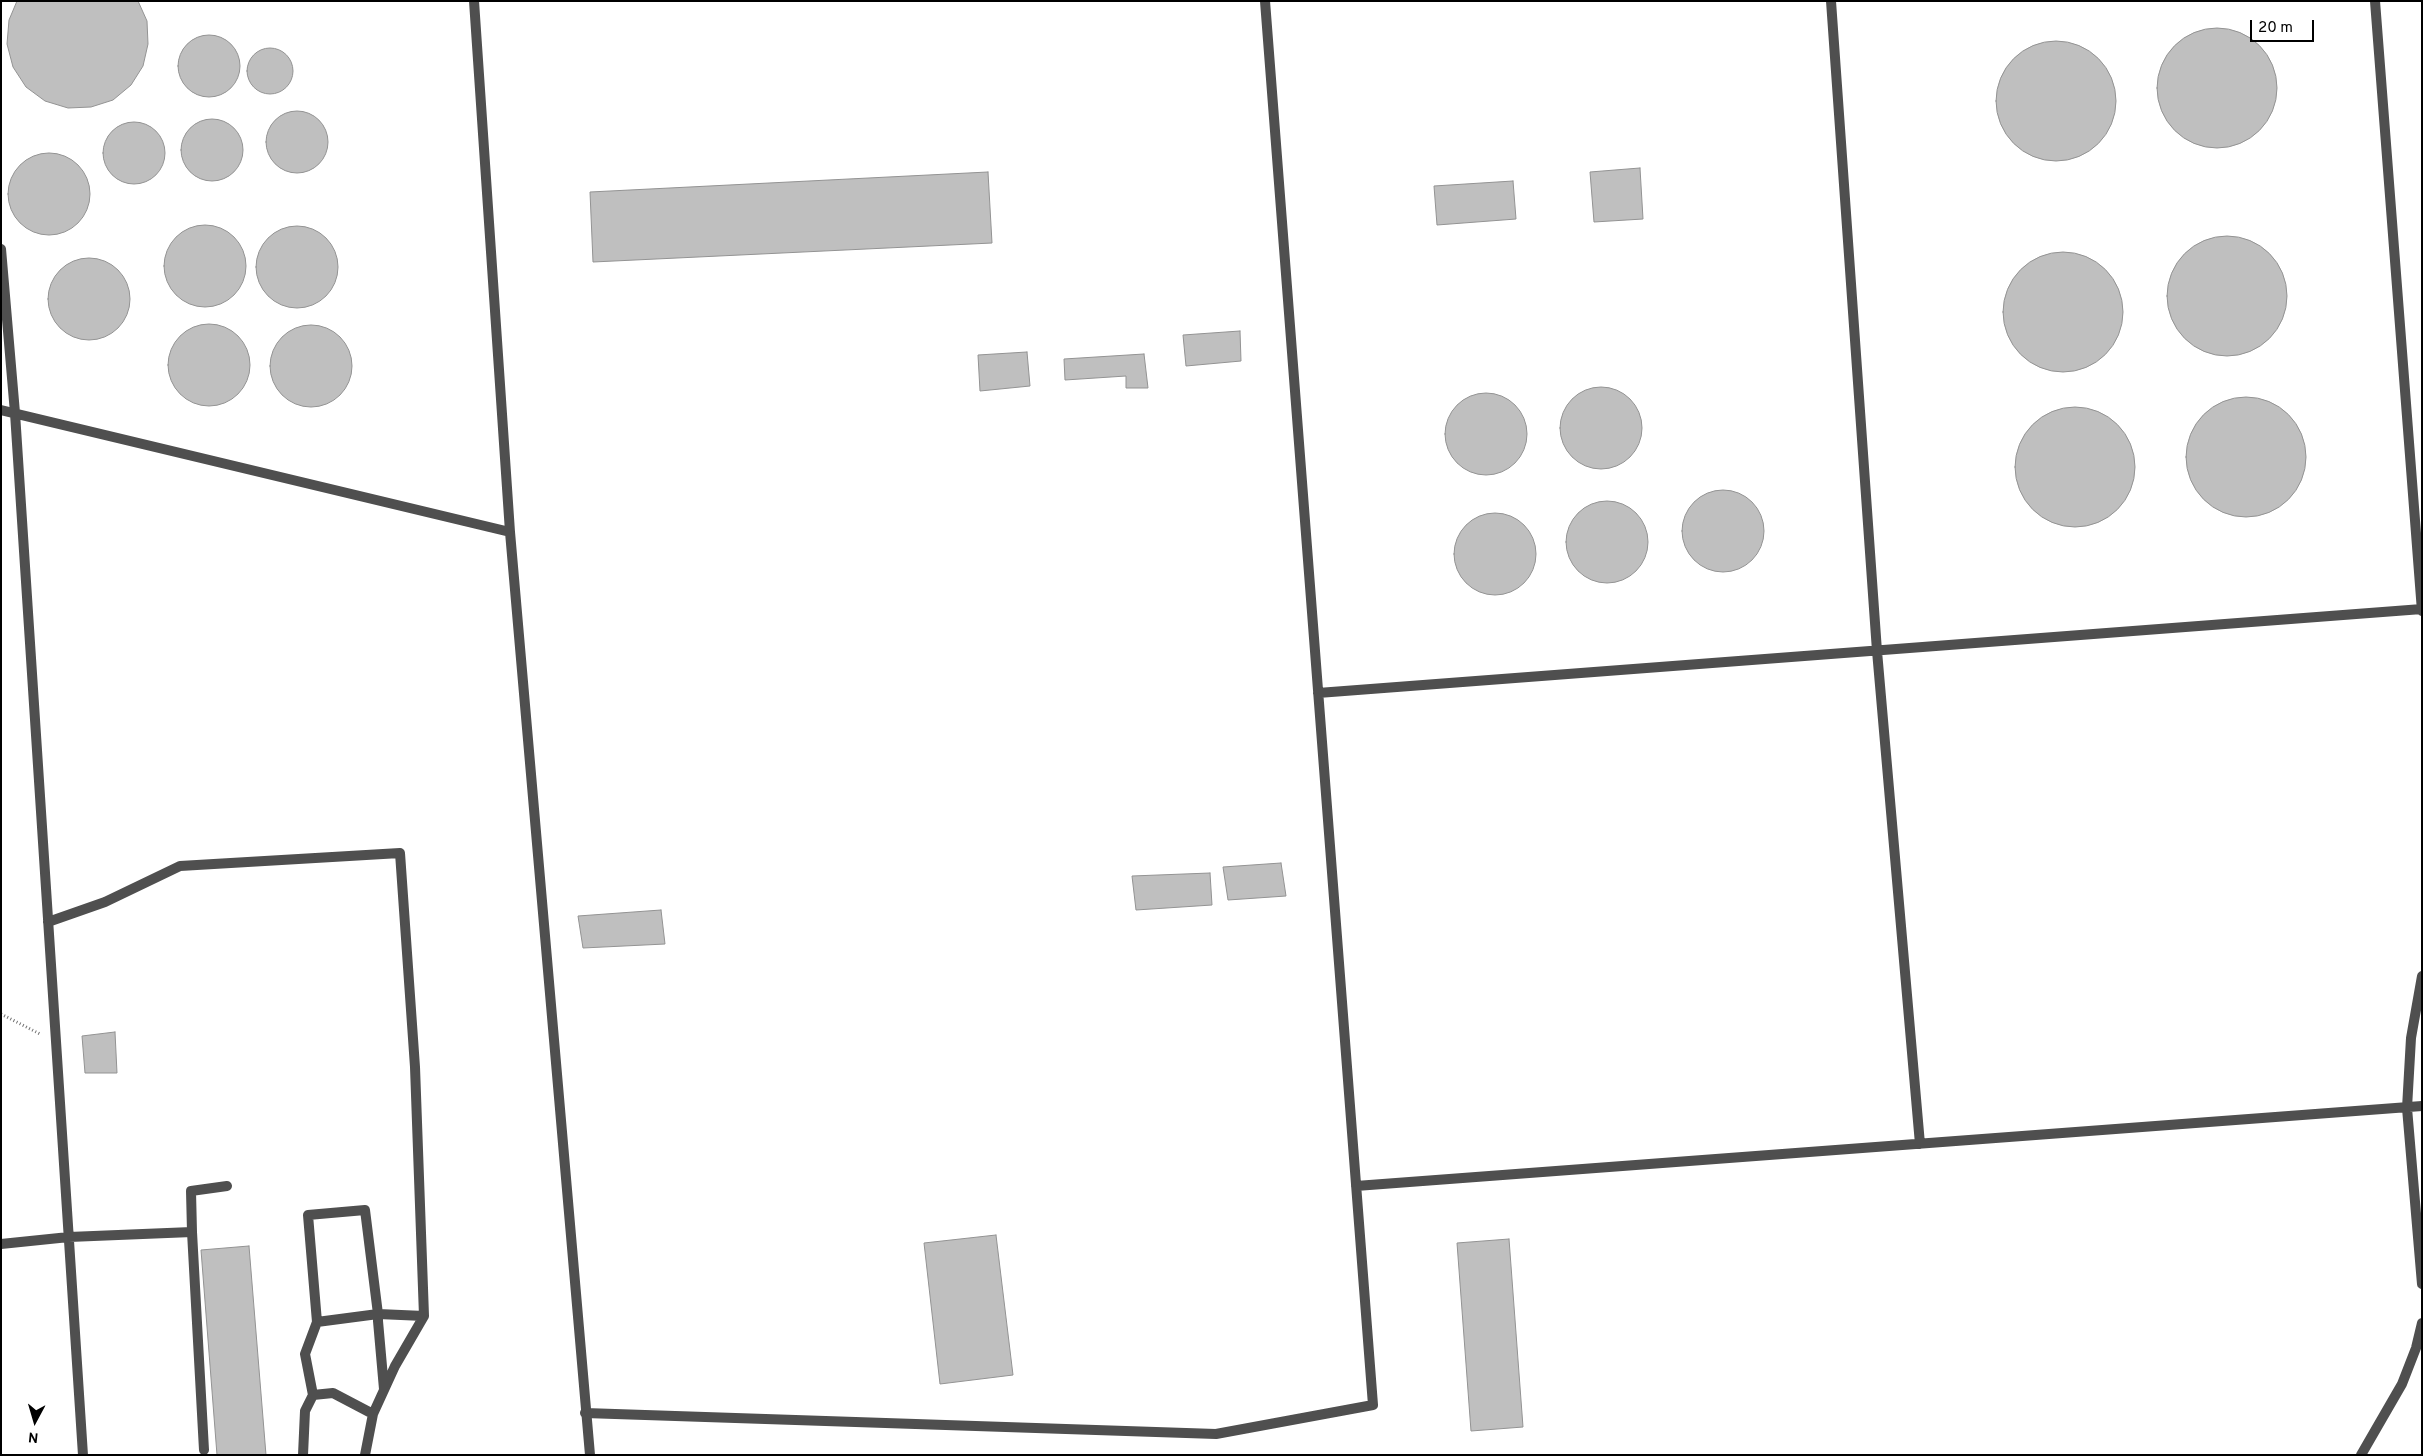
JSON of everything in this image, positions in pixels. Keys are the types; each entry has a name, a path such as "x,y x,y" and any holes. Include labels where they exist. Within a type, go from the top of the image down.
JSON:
{"lane":[{"path":"474,1 510,532 590,1455"},
{"path":"585,1412 1216,1434 1373,1405 1265,1"},
{"path":"1831,1 1877,651 1920,1144"},
{"path":"1318,693 2422,610 2375,1"},
{"path":"1,249 15,413 83,1455"},
{"path":"1,410 510,532"},
{"path":"48,922 105,902 180,866 400,853 415,1067 424,1316 372,1414 365,1455"},
{"path":"2422,976 2411,1038 2408,1108 2422,1284"},
{"path":"1356,1186 2422,1106"},
{"path":"204,1450 191,1191 227,1186"},
{"path":"303,1455 305,1411 313,1395 305,1354 317,1322 308,1215 365,1210 378,1314 384,1389"},
{"path":"1,1244 69,1237 192,1232"},
{"path":"317,1322 378,1314 424,1316"},
{"path":"2361,1455 2402,1384 2416,1348 2422,1323"},
{"path":"313,1395 333,1393 372,1414"}],"path":[{"path":"1,1014 56,1042"}],"building":[{"path":"17,1 138,1 147,21 148,44 143,66 131,85 113,100 91,107 68,108 45,101 26,87 13,67 7,44 9,20"},
{"path":"2217,28 2229,29 2240,33 2250,38 2259,46 2267,55 2272,65 2276,76 2276,100 2272,111 2267,121 2259,130 2250,138 2240,143 2229,147 2217,148 2205,147 2194,143 2184,138 2175,130 2167,121 2162,111 2158,100 2157,88 2158,76 2162,65 2167,55 2175,46 2184,38 2194,33 2205,29"},
{"path":"209,35 221,37 231,44 238,54 240,66 238,78 231,88 221,95 209,97 197,95 187,88 180,78 178,66 180,54 187,44 197,37"},
{"path":"2056,41 2068,42 2079,46 2089,51 2098,59 2106,68 2111,78 2115,89 2115,113 2111,124 2106,134 2098,143 2089,151 2079,156 2068,160 2056,161 2044,160 2033,156 2023,151 2014,143 2006,134 2001,124 1997,113 1996,101 1997,89 2001,78 2006,68 2014,59 2023,51 2033,46 2044,42"},
{"path":"265,48 275,48 289,58 293,71 289,84 283,90 275,94 265,94 251,84 247,76 247,66 257,52"},
{"path":"297,111 309,113 319,120 326,130 328,142 326,154 319,164 309,171 297,173 285,171 275,164 268,154 266,142 268,130 275,120 285,113"},
{"path":"212,119 224,121 234,128 241,138 243,150 241,162 234,172 224,179 212,181 200,179 190,172 183,162 181,150 183,138 190,128 200,121"},
{"path":"134,122 146,124 156,131 163,141 165,153 163,165 156,175 146,182 134,184 122,182 112,175 105,165 103,153 105,141 112,131 122,124"},
{"path":"49,153 65,157 78,165 86,178 90,194 86,210 78,223 65,231 49,235 33,231 20,223 12,210 8,194 12,178 20,165 33,157"},
{"path":"1640,168 1643,219 1594,222 1590,172"},
{"path":"988,172 992,243 593,262 590,192"},
{"path":"1513,181 1516,219 1437,225 1434,186"},
{"path":"205,225 221,229 234,237 242,250 246,266 242,282 234,295 221,303 205,307 189,303 176,295 168,282 164,266 168,250 176,237 189,229"},
{"path":"297,226 313,230 326,238 334,251 338,267 334,283 326,296 313,304 297,308 281,304 268,296 260,283 256,267 260,251 268,238 281,230"},
{"path":"2227,236 2239,237 2250,241 2260,246 2269,254 2277,263 2282,273 2286,284 2286,308 2282,319 2277,329 2269,338 2260,346 2250,351 2239,355 2227,356 2215,355 2204,351 2194,346 2185,338 2177,329 2172,319 2168,308 2167,296 2168,284 2172,273 2177,263 2185,254 2194,246 2204,241 2215,237"},
{"path":"2063,252 2075,253 2086,257 2096,262 2105,270 2113,279 2118,289 2122,300 2122,324 2118,335 2113,345 2105,354 2096,362 2086,367 2075,371 2063,372 2051,371 2040,367 2030,362 2021,354 2013,345 2008,335 2004,324 2003,312 2004,300 2008,289 2013,279 2021,270 2030,262 2040,257 2051,253"},
{"path":"89,258 105,262 118,270 126,283 130,299 126,315 118,328 105,336 89,340 73,336 60,328 52,315 48,299 52,283 60,270 73,262"},
{"path":"209,324 225,328 238,336 246,349 250,365 246,381 238,394 225,402 209,406 193,402 180,394 172,381 168,365 172,349 180,336 193,328"},
{"path":"311,325 327,329 340,337 348,350 352,366 348,382 340,395 327,403 311,407 295,403 282,395 274,382 270,366 274,350 282,337 295,329"},
{"path":"1240,331 1241,361 1186,366 1183,335"},
{"path":"1027,352 1030,386 980,391 978,355"},
{"path":"1144,354 1148,388 1126,388 1126,376 1065,380 1064,359"},
{"path":"1601,387 1617,391 1630,399 1638,412 1642,428 1638,444 1630,457 1617,465 1601,469 1585,465 1572,457 1564,444 1560,428 1564,412 1572,399 1585,391"},
{"path":"1486,393 1502,397 1515,405 1523,418 1527,434 1523,450 1515,463 1502,471 1486,475 1470,471 1457,463 1449,450 1445,434 1449,418 1457,405 1470,397"},
{"path":"2246,397 2258,398 2269,402 2279,407 2288,415 2296,424 2301,434 2305,445 2305,469 2301,480 2296,490 2288,499 2279,507 2269,512 2258,516 2246,517 2234,516 2223,512 2213,507 2204,499 2196,490 2191,480 2187,469 2186,457 2187,445 2191,434 2196,424 2204,415 2213,407 2223,402 2234,398"},
{"path":"2075,407 2087,408 2098,412 2108,417 2117,425 2125,434 2130,444 2134,455 2134,479 2130,490 2125,500 2117,509 2108,517 2098,522 2087,526 2075,527 2063,526 2052,522 2042,517 2033,509 2025,500 2020,490 2016,479 2015,467 2016,455 2020,444 2025,434 2033,425 2042,417 2052,412 2063,408"},
{"path":"1723,490 1739,494 1752,502 1760,515 1764,531 1760,547 1752,560 1739,568 1723,572 1707,568 1694,560 1686,547 1682,531 1686,515 1694,502 1707,494"},
{"path":"1607,501 1623,505 1636,513 1644,526 1648,542 1644,558 1636,571 1623,579 1607,583 1591,579 1578,571 1570,558 1566,542 1570,526 1578,513 1591,505"},
{"path":"1495,513 1511,517 1524,525 1532,538 1536,554 1532,570 1524,583 1511,591 1495,595 1479,591 1466,583 1458,570 1454,554 1458,538 1466,525 1479,517"},
{"path":"1281,863 1286,896 1228,900 1223,867"},
{"path":"1210,873 1212,905 1136,910 1132,876"},
{"path":"661,910 665,944 583,948 578,916"},
{"path":"115,1032 117,1073 85,1073 82,1036"},
{"path":"996,1235 1013,1375 940,1384 924,1243"},
{"path":"1509,1239 1523,1427 1471,1431 1457,1243"},
{"path":"249,1246 266,1455 217,1455 201,1250"}]}
